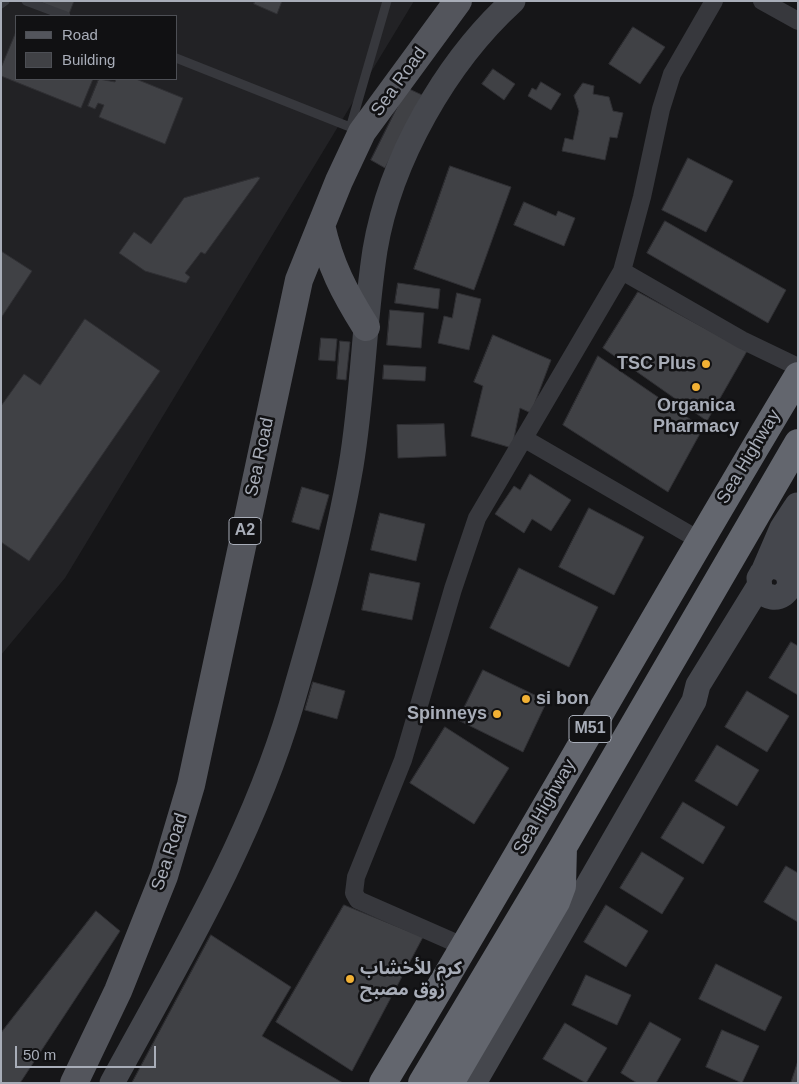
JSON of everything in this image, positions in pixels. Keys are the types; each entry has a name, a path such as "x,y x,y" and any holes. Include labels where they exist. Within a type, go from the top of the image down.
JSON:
{"highway":[{"name":"Sea Highway","path":"383,1083 465,947 700,540 798,376"},
{"name":"Sea Highway","path":"422,1083 563,847 798,443"},
{"path":"450,1083 556,902 562,886 563,847"}],"main road":[{"name":"Sea Road","path":"74,1083 118,990 164,876 191,785 298,280 321,225 356,129 458,1"},
{"path":"112,1083 194,935 233,858 252,815 275,754 308,646 343,511 358,419 366,327 376,245 395,179 414,136 435,96 461,56 490,22 513,1"},
{"path":"321,225 326,248 342,288 366,327"},
{"path":"474,1083 694,701 698,685 781,586 798,526 797,505"}],"street":[{"path":"465,947 367,906 358,900 354,893 354,884 403,760 477,518 622,271 642,197 661,109 672,74 714,1"},
{"path":"762,1 798,21"},
{"path":"622,271 733,335 798,368"},
{"path":"525,439 700,540"}],"lane":[{"path":"1,4 5,1"},
{"path":"26,1 63,15"},
{"path":"178,59 356,129 387,1"}],"shaded area":[{"path":"1,1 414,1 65,578 1,655"}],"building":[{"path":"38,1 74,1 69,14"},
{"path":"255,1 282,1 277,14 254,4"},
{"path":"633,27 665,47 640,84 609,64"},
{"path":"15,34 15,80 93,80 81,108 1,76 1,68"},
{"path":"493,69 515,84 504,100 482,84"},
{"path":"99,80 115,82 116,80 138,80 183,98 165,144 99,117 104,105 98,103 95,109 88,106"},
{"path":"541,82 561,94 551,110 528,96 532,88 536,90"},
{"path":"583,83 594,86 593,94 609,97 613,111 623,113 617,138 610,137 605,160 562,151 565,138 573,140 579,111 574,96"},
{"path":"407,88 422,95 385,168 371,160"},
{"path":"688,158 733,181 706,232 662,210"},
{"path":"450,166 511,187 474,290 414,269"},
{"path":"260,178 205,254 201,252 185,273 190,277 186,283 145,271 119,253 134,232 151,244 184,198"},
{"path":"524,202 556,216 558,211 575,218 564,246 514,225"},
{"path":"665,221 786,290 768,323 647,253"},
{"path":"1,251 32,271 1,318"},
{"path":"398,283 440,289 438,309 395,303"},
{"path":"638,292 747,351 707,421 603,348"},
{"path":"457,293 481,299 469,350 438,343 444,316 452,318"},
{"path":"390,310 424,313 421,348 387,345"},
{"path":"85,319 160,371 29,561 1,542 1,406 24,374 40,385"},
{"path":"493,335 551,360 531,413 520,408 512,448 471,436 483,386 474,382"},
{"path":"321,338 337,339 335,361 319,360"},
{"path":"340,341 350,342 346,380 337,379"},
{"path":"598,356 703,428 668,492 563,425"},
{"path":"384,365 426,367 425,381 383,379"},
{"path":"444,424 446,456 398,458 397,425"},
{"path":"530,474 571,500 551,531 532,519 524,533 495,514 514,486 520,490"},
{"path":"302,487 329,495 319,530 292,522"},
{"path":"589,508 644,537 614,595 559,567"},
{"path":"380,513 425,524 416,561 371,550"},
{"path":"519,568 598,607 569,667 490,628"},
{"path":"370,573 420,583 412,620 362,610"},
{"path":"791,642 798,646 798,695 769,678"},
{"path":"483,670 547,701 523,752 458,720"},
{"path":"313,682 345,691 337,719 305,710"},
{"path":"747,691 789,716 767,752 725,727"},
{"path":"445,727 509,768 474,824 410,783"},
{"path":"717,745 759,770 737,806 695,781"},
{"path":"683,802 725,827 703,864 661,838"},
{"path":"642,852 684,878 662,914 620,888"},
{"path":"786,866 798,873 798,922 764,902"},
{"name":"كرم للأخشاب زوق مصبح","path":"344,905 423,937 352,1071 276,1022"},
{"path":"606,905 648,931 626,967 584,942"},
{"path":"96,911 120,931 20,1083 1,1083 1,1033"},
{"path":"211,935 291,987 262,1036 343,1083 132,1083"},
{"path":"716,964 782,997 765,1031 699,999"},
{"path":"586,975 631,995 617,1025 572,1005"},
{"path":"650,1022 681,1039 656,1083 637,1083 621,1073"},
{"path":"565,1023 607,1048 586,1083 543,1059"},
{"path":"722,1030 759,1046 742,1083 706,1067"},
{"path":"798,1061 798,1083 791,1083"}],"place":[{"name":"TSC Plus","path":"706,364"},
{"name":"Organica Pharmacy","path":"696,387"},
{"name":"si bon","path":"526,699"},
{"name":"Spinneys","path":"497,714"},
{"name":"كرم للأخشاب زوق مصبح","path":"350,979"}]}
